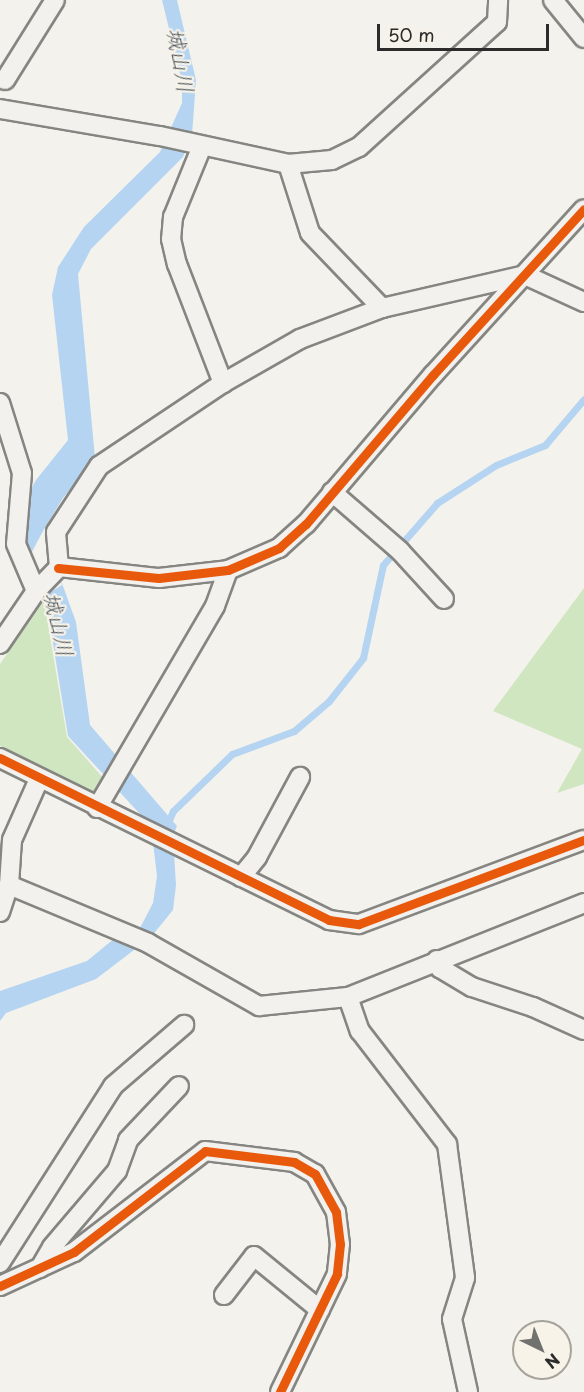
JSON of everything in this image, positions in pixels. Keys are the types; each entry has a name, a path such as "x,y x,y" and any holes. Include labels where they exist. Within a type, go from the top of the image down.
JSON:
{"street":[{"path":"5,80 55,0"},
{"path":"0,109 160,136 288,164 332,160 359,147 497,22 498,0"},
{"path":"553,0 584,38"},
{"path":"198,145 173,217 171,239 177,264 223,383"},
{"path":"288,164 310,233 382,308"},
{"path":"59,567 159,578 228,570 279,548 333,492 584,209"},
{"path":"0,644 37,590 59,567 56,532 99,466 223,383 300,339 382,308 525,275 584,302"},
{"path":"0,403 22,473 16,544 37,590"},
{"path":"333,492 400,551 444,599"},
{"path":"97,808 215,606 228,570"},
{"path":"0,758 148,834 329,920 359,924 584,840"},
{"path":"241,878 257,857 300,777"},
{"path":"0,912 9,885 12,840 39,779"},
{"path":"9,885 148,943 260,1006 348,997 584,903"},
{"path":"437,960 440,968 472,987 533,1007 584,1030"},
{"path":"348,997 360,1031 447,1144 465,1278 452,1319 468,1392"},
{"path":"0,1263 113,1086 184,1024"},
{"path":"40,1268 52,1247 117,1170 128,1140 179,1086"},
{"path":"0,1287 74,1252 205,1151 257,1155 294,1162 315,1174 336,1212 340,1244 337,1274 280,1392"},
{"path":"224,1295 254,1256 320,1310"}],"green space":[{"path":"584,588 584,784 557,793 582,749 493,711"},
{"path":"44,601 67,737 104,779 96,795 0,746 0,664"}],"water":[{"name":"城山川","path":"162,0 177,0 196,80 192,135 183,157 91,249 78,274 95,458 63,498 43,531 76,622 90,725 177,826 173,836 176,885 173,910 151,937 96,979 6,1013 0,1021 0,991 87,961 115,938 140,928 153,903 157,876 151,826 68,736 45,594 19,529 23,503 36,480 68,440 52,295 58,267 84,227 160,152 182,103 182,82"}],"pier":[{"path":"43,531 62,585 42,597 27,561"}],"waterway":[{"path":"167,825 173,811 232,754 294,731 329,701 363,658 383,565 437,503 496,465 545,445 584,399"}],"cycle path":[{"path":"58,568 159,578 228,570 279,548 306,524 433,375 584,209"},
{"path":"0,758 329,920 359,924 584,840"},
{"path":"0,1286 74,1252 205,1151 294,1162 315,1174 336,1212 340,1244 337,1274 280,1392"}]}
